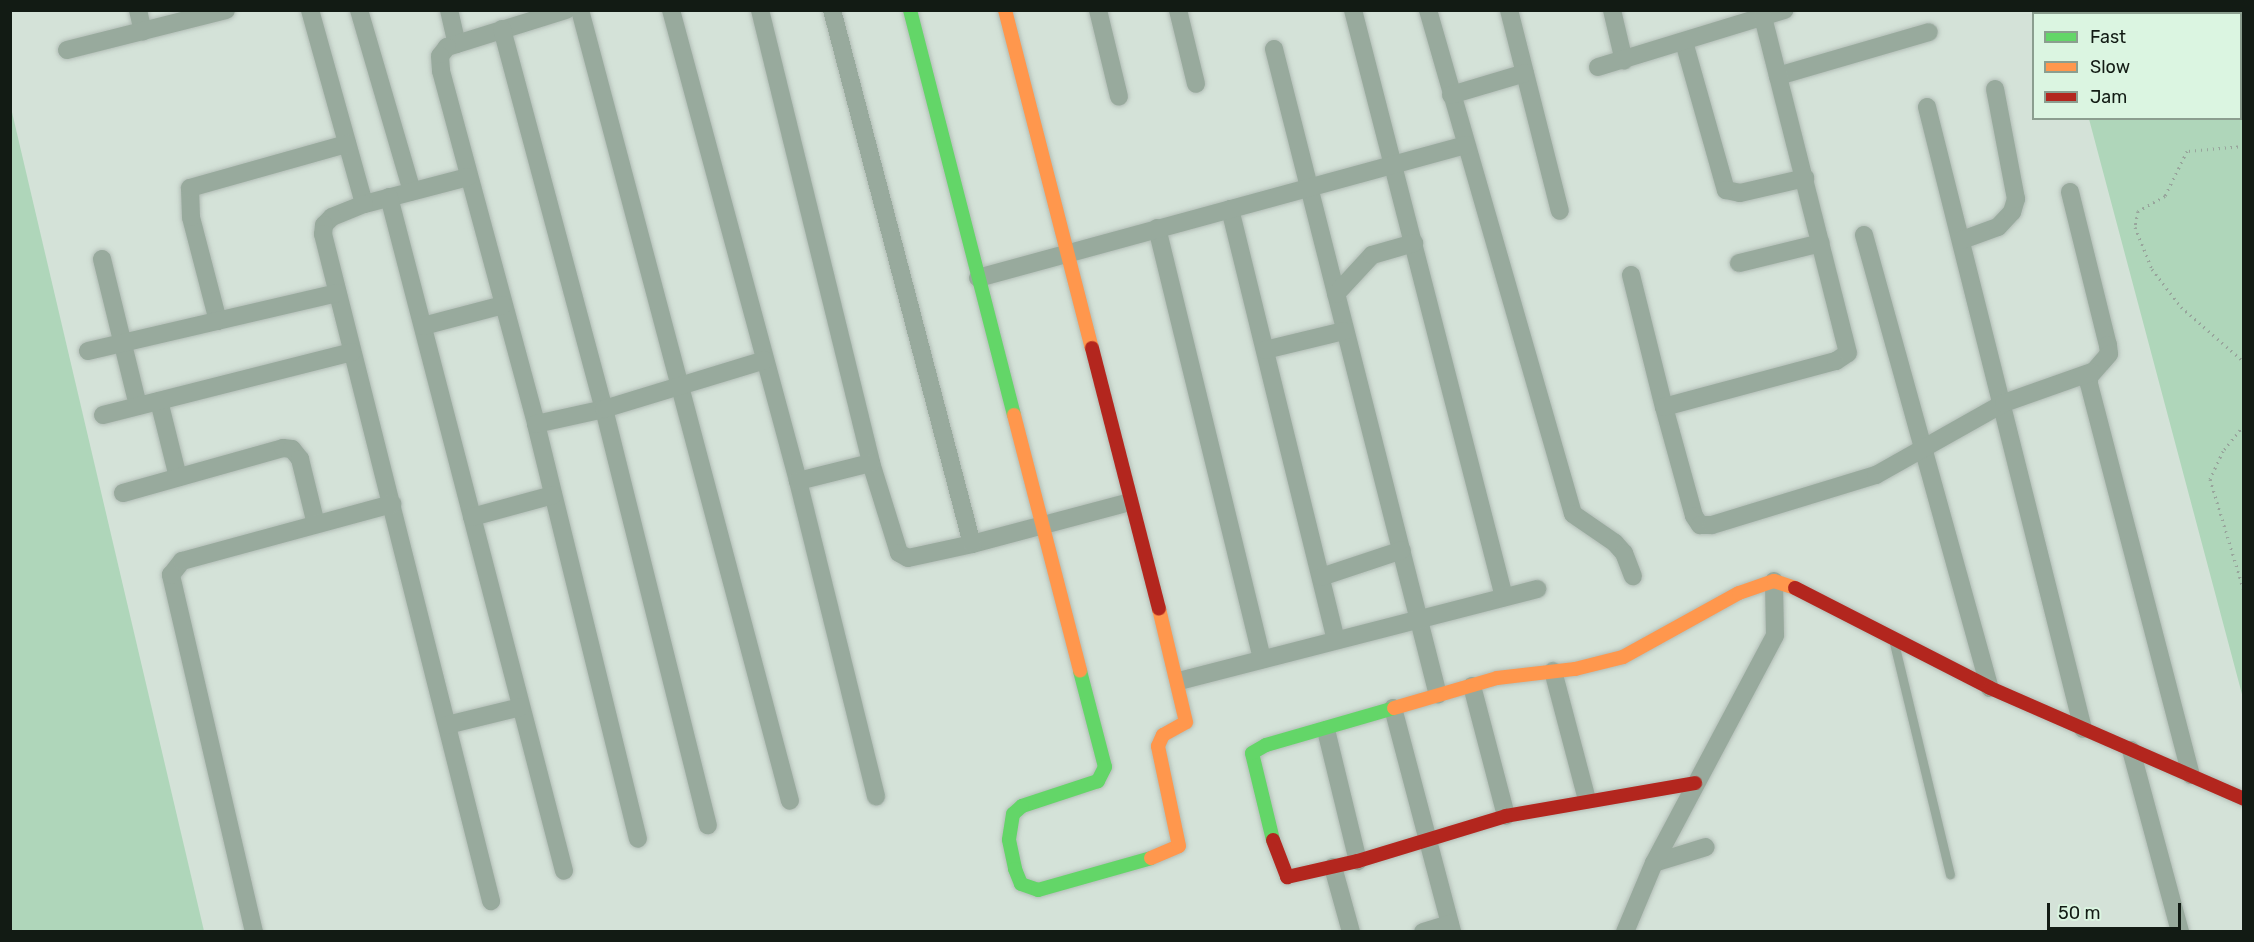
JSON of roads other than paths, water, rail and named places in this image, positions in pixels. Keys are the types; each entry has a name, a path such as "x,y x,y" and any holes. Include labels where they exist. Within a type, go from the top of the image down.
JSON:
{"street":[{"path":"138,10 143,31"},
{"path":"67,50 226,10"},
{"path":"310,10 364,204"},
{"path":"359,10 412,191"},
{"path":"449,10 457,44"},
{"path":"566,10 447,47 440,56 468,177 536,424 638,839"},
{"path":"580,10 790,801"},
{"path":"671,10 798,481 876,796"},
{"path":"760,10 872,463 903,558 972,544 1130,502"},
{"path":"832,10 972,544"},
{"path":"910,10 1105,773 1098,781 1022,806 1013,814 1009,840 1015,869 1027,888 1055,886 1170,854 1179,846 1158,746 1163,735 1186,722 1179,681 1130,502 1005,10"},
{"path":"1098,10 1119,97"},
{"path":"1178,10 1196,84"},
{"path":"1353,10 1504,597"},
{"path":"1428,10 1450,95 1573,514 1615,543 1624,553 1633,576"},
{"path":"1509,10 1560,211"},
{"path":"1612,10 1624,61"},
{"path":"1598,67 1624,61 1785,10"},
{"path":"1664,407 1843,358 1847,346 1763,18"},
{"path":"502,29 604,409 708,825"},
{"path":"1778,76 1929,32"},
{"path":"1684,42 1726,190 1740,193 1805,178"},
{"path":"1274,49 1438,695"},
{"path":"1450,95 1526,73"},
{"path":"1962,240 1998,227 2012,212 2016,199 1995,89"},
{"path":"1927,107 2004,403 2084,729"},
{"path":"218,321 191,217 190,188 347,144"},
{"path":"978,278 1466,145"},
{"path":"468,177 364,204 332,217 324,225 337,293 491,901"},
{"path":"1631,275 1694,516 1700,525 1712,525 1846,486 1900,463 1924,445 2004,403 2092,372 2104,364 2108,345 2070,192"},
{"path":"390,197 564,871"},
{"path":"1230,209 1336,639"},
{"path":"1157,228 1262,659"},
{"path":"1864,235 1990,688"},
{"path":"1336,294 1372,255 1414,243"},
{"path":"1739,263 1821,243"},
{"path":"102,259 138,406"},
{"path":"88,351 337,293"},
{"path":"423,327 503,305"},
{"path":"1265,350 1344,331"},
{"path":"104,415 352,352"},
{"path":"536,424 604,409 765,360"},
{"path":"2092,372 2089,384 2192,775"},
{"path":"159,401 178,477"},
{"path":"123,493 283,448 292,449 300,459 316,524"},
{"path":"798,481 872,463"},
{"path":"472,517 553,495"},
{"path":"254,932 171,575 182,561 392,504"},
{"path":"1321,577 1402,550"},
{"path":"1695,783 1587,800 1506,816 1427,838 1358,861 1298,877 1287,877 1282,872 1252,753 1266,745 1326,730 1497,678 1553,672 1623,657 1739,594 1774,581 1794,587 1893,636 1990,688 2244,799"},
{"path":"1625,932 1654,863 1775,635 1774,581"},
{"path":"1179,681 1336,639 1537,590"},
{"path":"1553,672 1587,800"},
{"path":"1472,686 1506,816"},
{"path":"447,725 521,707"},
{"path":"1393,708 1451,928 1424,932"},
{"path":"1326,730 1358,861"},
{"path":"2131,750 2180,932"},
{"path":"1654,863 1706,848"},
{"path":"1334,867 1351,932"}],"lane":[{"path":"1893,636 1950,874"}]}
